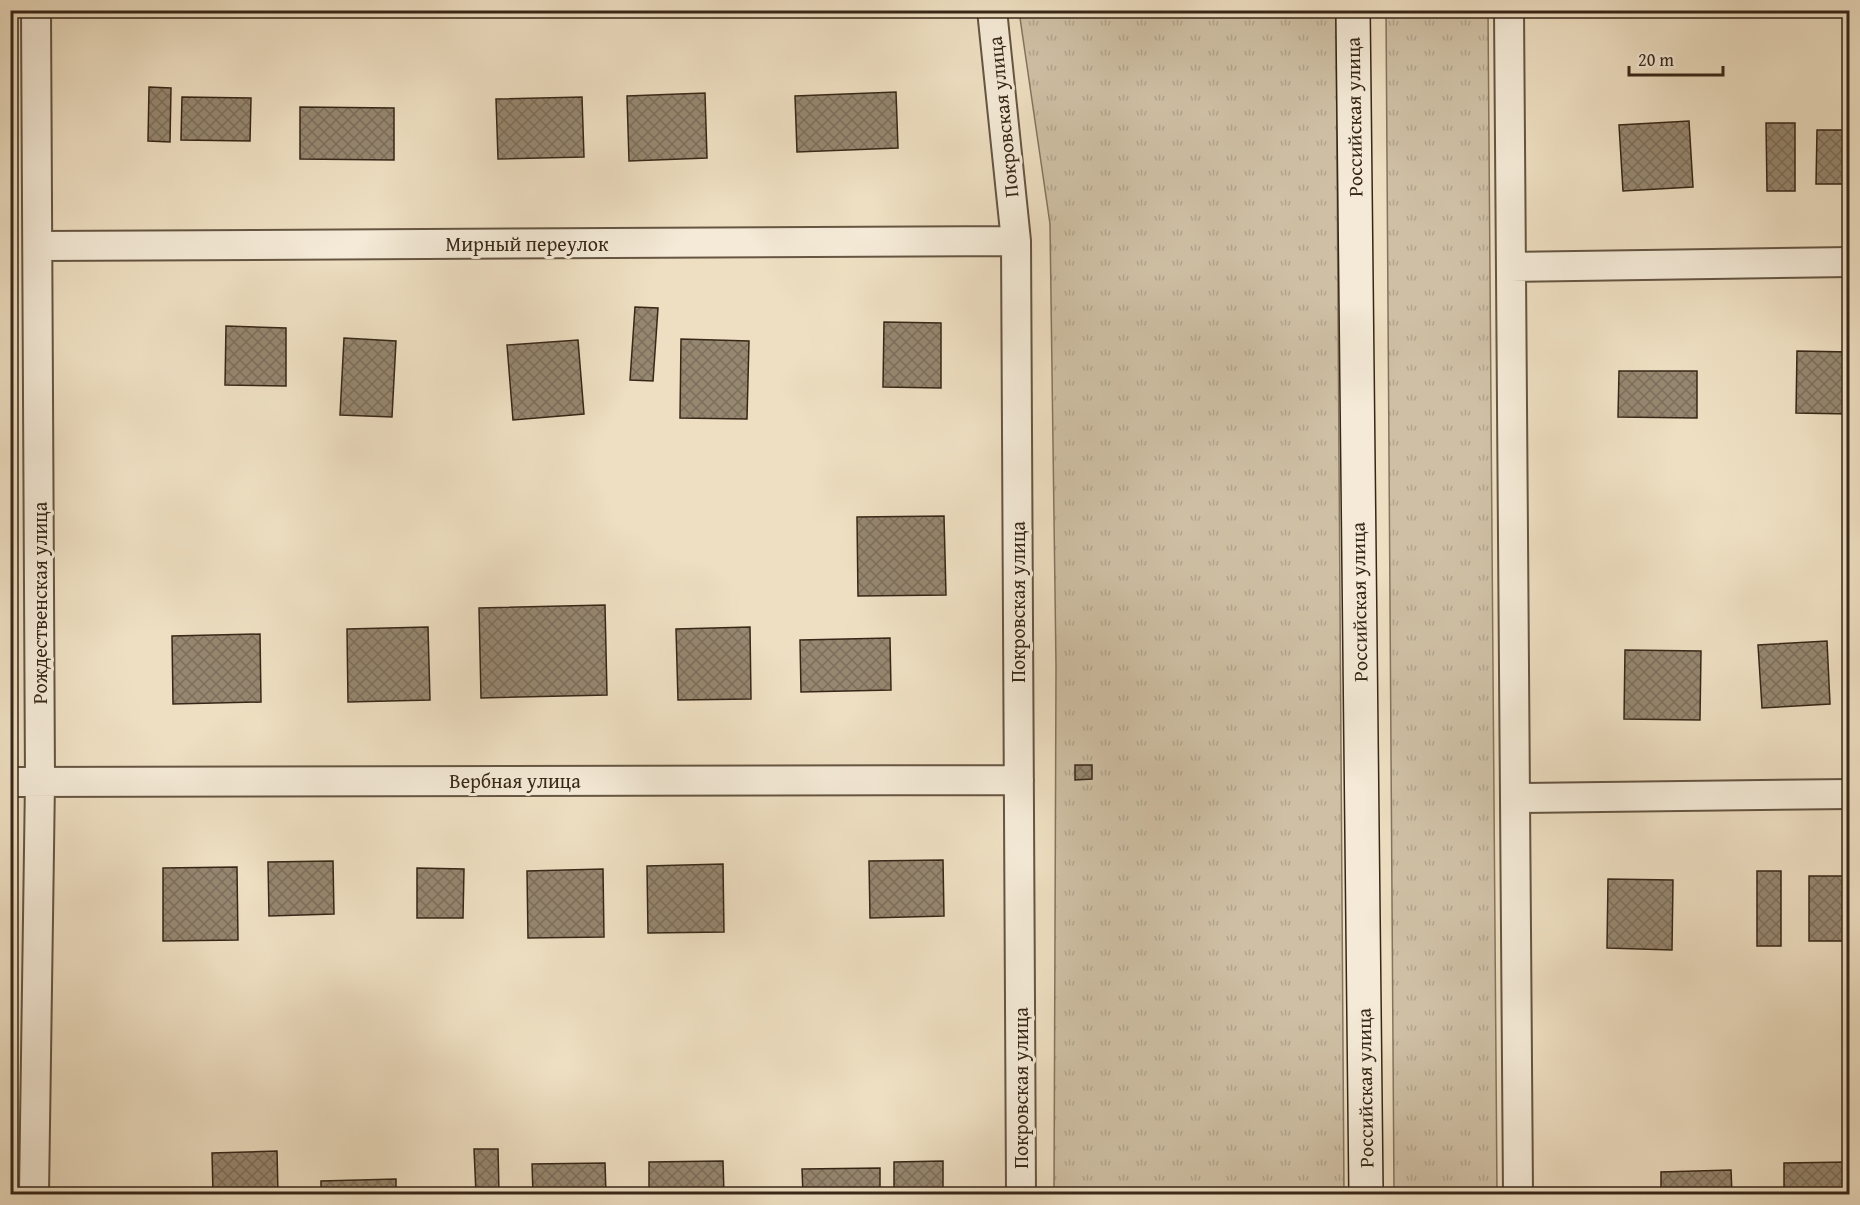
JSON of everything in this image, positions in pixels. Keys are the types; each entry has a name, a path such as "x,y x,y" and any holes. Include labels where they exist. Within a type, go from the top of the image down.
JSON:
{"main road":[{"name":"Российская улица","path":"1353,10 1366,1194"}],"street":[{"name":"Рождественская улица","path":"34,1194 40,781 36,10"},
{"name":"Покровская улица","path":"992,10 1016,241 1021,1194"},
{"path":"1509,10 1518,1194"},
{"name":"Мирный переулок","path":"39,246 1016,241"},
{"path":"1511,267 1850,262"},
{"name":"Вербная улица","path":"10,782 1019,780"},
{"path":"1515,798 1850,794"}],"green space":[{"path":"1019,11 1336,11 1344,1194 1054,1194 1056,665 1050,224"},
{"path":"1386,11 1488,11 1497,1194 1394,1194"}],"building":[{"path":"149,87 171,88 170,142 148,141"},
{"path":"896,92 898,148 797,152 795,96"},
{"path":"705,93 707,158 629,161 627,96"},
{"path":"182,97 251,98 250,141 181,140"},
{"path":"582,97 584,157 498,159 496,99"},
{"path":"300,107 394,108 394,160 300,159"},
{"path":"1689,121 1693,187 1623,191 1619,125"},
{"path":"1766,123 1795,123 1795,191 1767,191"},
{"path":"1817,130 1850,130 1850,184 1816,184"},
{"path":"635,307 658,308 653,381 630,380"},
{"path":"884,322 941,323 941,388 883,387"},
{"path":"226,326 286,328 286,386 225,385"},
{"path":"344,338 396,341 392,417 340,415"},
{"path":"681,339 749,341 747,419 680,418"},
{"path":"578,340 584,414 513,420 507,345"},
{"path":"1797,351 1850,352 1850,414 1796,413"},
{"path":"1619,371 1697,371 1697,418 1618,417"},
{"path":"944,516 946,595 858,596 857,517"},
{"path":"605,605 607,695 481,698 479,608"},
{"path":"428,627 430,700 348,702 347,629"},
{"path":"750,627 751,699 678,700 676,629"},
{"path":"260,634 261,702 173,704 172,636"},
{"path":"890,638 891,690 801,692 800,640"},
{"path":"1827,641 1830,704 1762,708 1758,645"},
{"path":"1625,650 1701,651 1700,720 1624,719"},
{"path":"1075,765 1092,765 1092,779 1075,780"},
{"path":"943,860 944,916 870,918 869,861"},
{"path":"333,861 334,914 269,916 268,862"},
{"path":"723,864 724,932 648,933 647,866"},
{"path":"237,867 238,940 163,941 163,868"},
{"path":"417,868 464,869 463,918 417,918"},
{"path":"603,869 604,937 528,938 527,871"},
{"path":"1757,871 1781,871 1781,946 1757,946"},
{"path":"1809,876 1850,876 1850,941 1809,941"},
{"path":"1608,879 1673,880 1672,950 1607,948"},
{"path":"474,1149 498,1149 499,1194 476,1194"},
{"path":"277,1151 278,1194 213,1194 212,1153"},
{"path":"723,1161 724,1194 649,1194 649,1162"},
{"path":"943,1161 943,1194 894,1194 894,1162"},
{"path":"1850,1162 1850,1194 1784,1194 1784,1163"},
{"path":"605,1163 606,1194 533,1194 532,1164"},
{"path":"880,1168 880,1194 803,1194 802,1169"},
{"path":"1731,1170 1732,1194 1661,1194 1661,1172"},
{"path":"396,1179 396,1194 321,1194 321,1181"}]}
